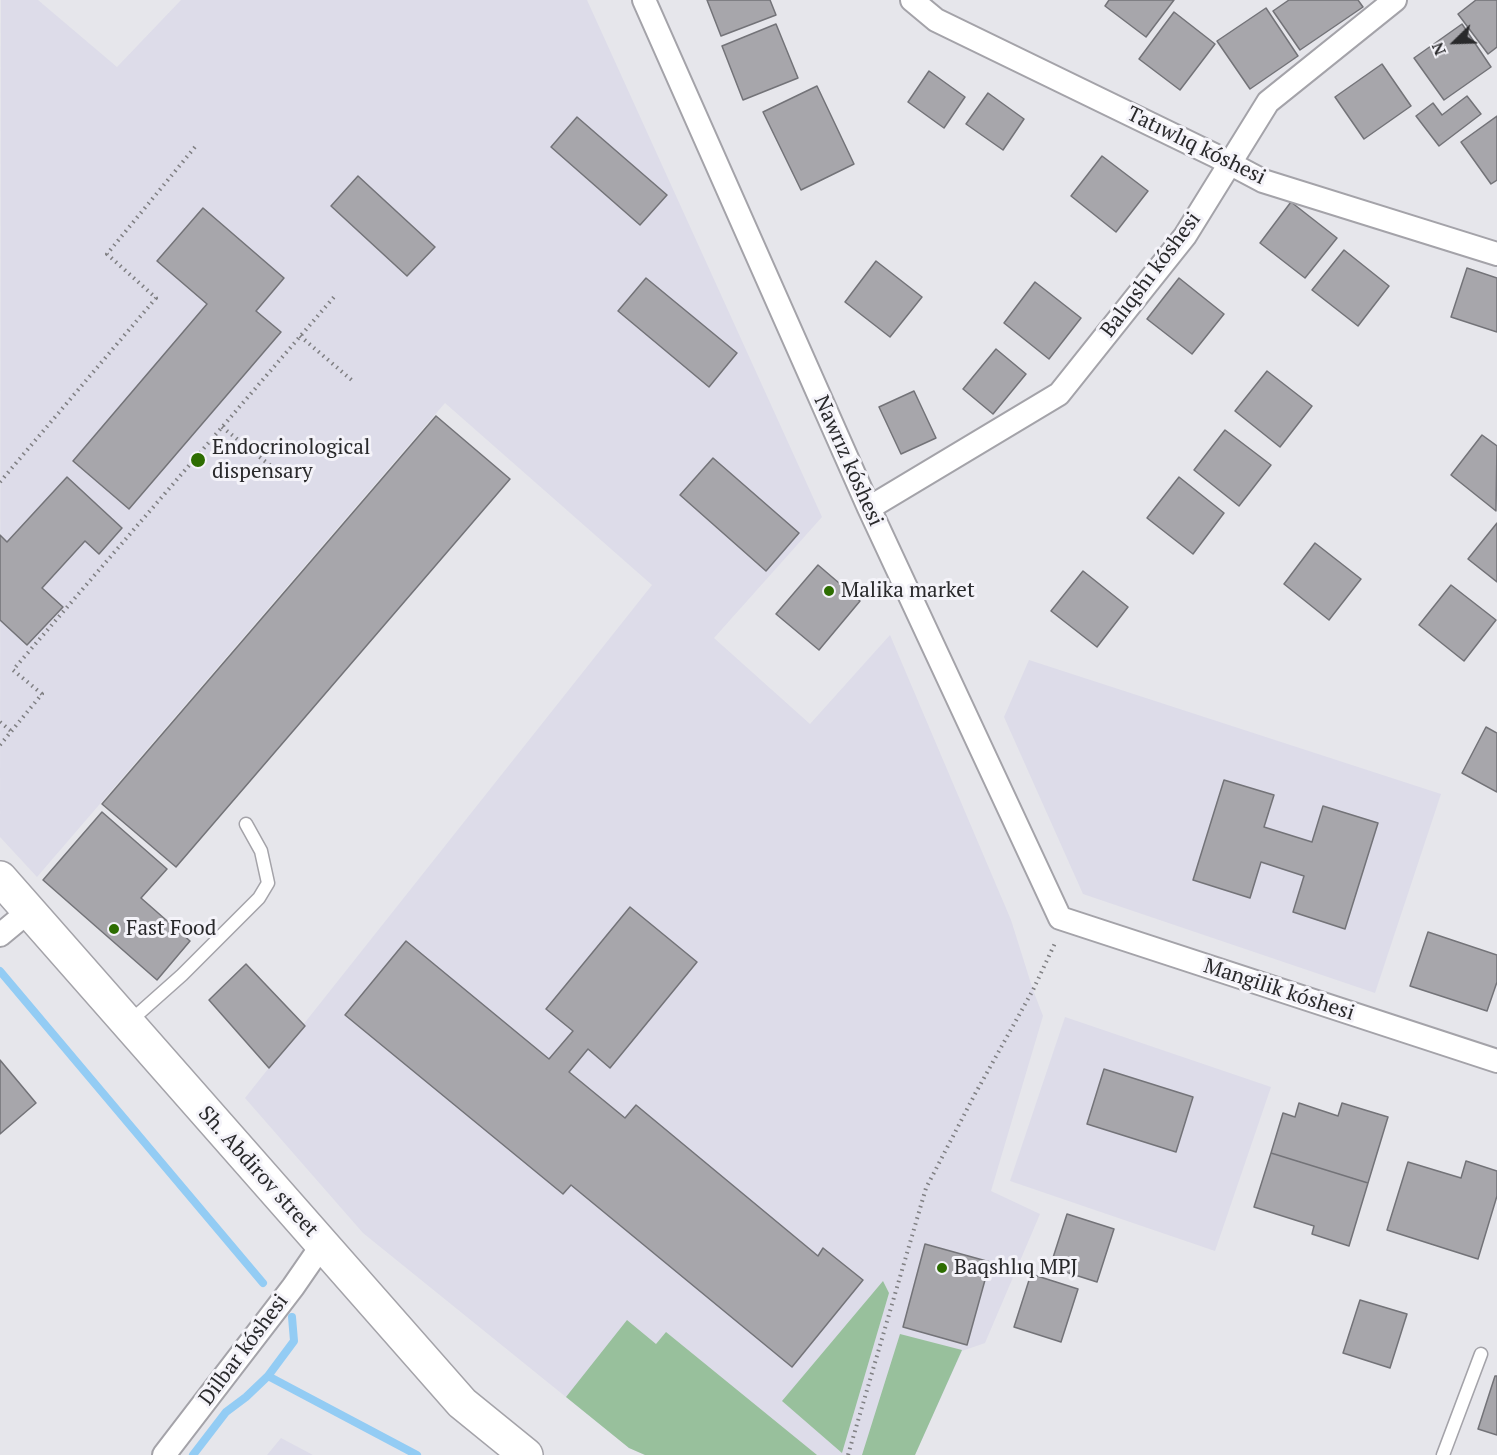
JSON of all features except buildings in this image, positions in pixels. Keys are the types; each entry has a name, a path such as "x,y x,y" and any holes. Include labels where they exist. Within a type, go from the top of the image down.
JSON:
{"street":[{"name":"Nawrız kóshesi","path":"644,0 869,508 1063,919"},
{"name":"Tatıwlıq kóshesi","path":"912,0 936,20 1263,181 1497,254"},
{"name":"Balıqshı kóshesi","path":"869,508 1059,394 1185,236 1268,102 1395,0"},
{"name":"Sh. Abdirov street","path":"0,878 462,1403 526,1455"},
{"path":"0,935 29,911"},
{"name":"Mangilik kóshesi","path":"1063,919 1497,1061"},
{"name":"Dilbar kóshesi","path":"164,1455 293,1287 322,1245"}],"lane":[{"path":"127,1024 182,975 259,898 268,883 261,852 246,824"},
{"path":"1443,1455 1481,1354"}],"path":[{"path":"0,482 156,298 107,254 195,147"},
{"path":"0,745 42,694 13,670 334,297"},
{"path":"300,336 354,382"},
{"path":"222,427 276,470"},
{"path":"0,722 11,731"},
{"path":"848,1455 926,1188 1033,990 1063,919"}],"shaded area":[{"path":"1,0 38,0 117,67 181,0 587,0 822,517 714,638 810,724 890,635 1011,920 1043,1016 991,1191 1040,1214 985,1343 962,1351 915,1455 645,1455 629,1448 363,1233 245,1098 652,585 445,403 37,877 0,837"},
{"path":"1029,660 1441,794 1375,993 1083,894 1004,717"},
{"path":"1065,1017 1271,1087 1215,1251 1010,1181"},
{"path":"281,1438 313,1455 267,1455"}],"green space":[{"path":"883,1281 889,1293 842,1453 782,1401"},
{"path":"627,1320 656,1344 666,1332 817,1455 645,1455 629,1448 566,1397"},
{"path":"900,1334 962,1350 915,1455 862,1455"}],"waterway":[{"path":"0,971 263,1283"},
{"path":"292,1317 294,1341 268,1376 417,1455"},
{"path":"193,1455 226,1412 268,1376"}],"place":[{"name":"Endocrinological dispensary","path":"198,460"},
{"name":"Malika market","path":"829,591"},
{"name":"Fast Food","path":"114,929"},
{"name":"Baqshlıq MPJ","path":"942,1268"}]}
